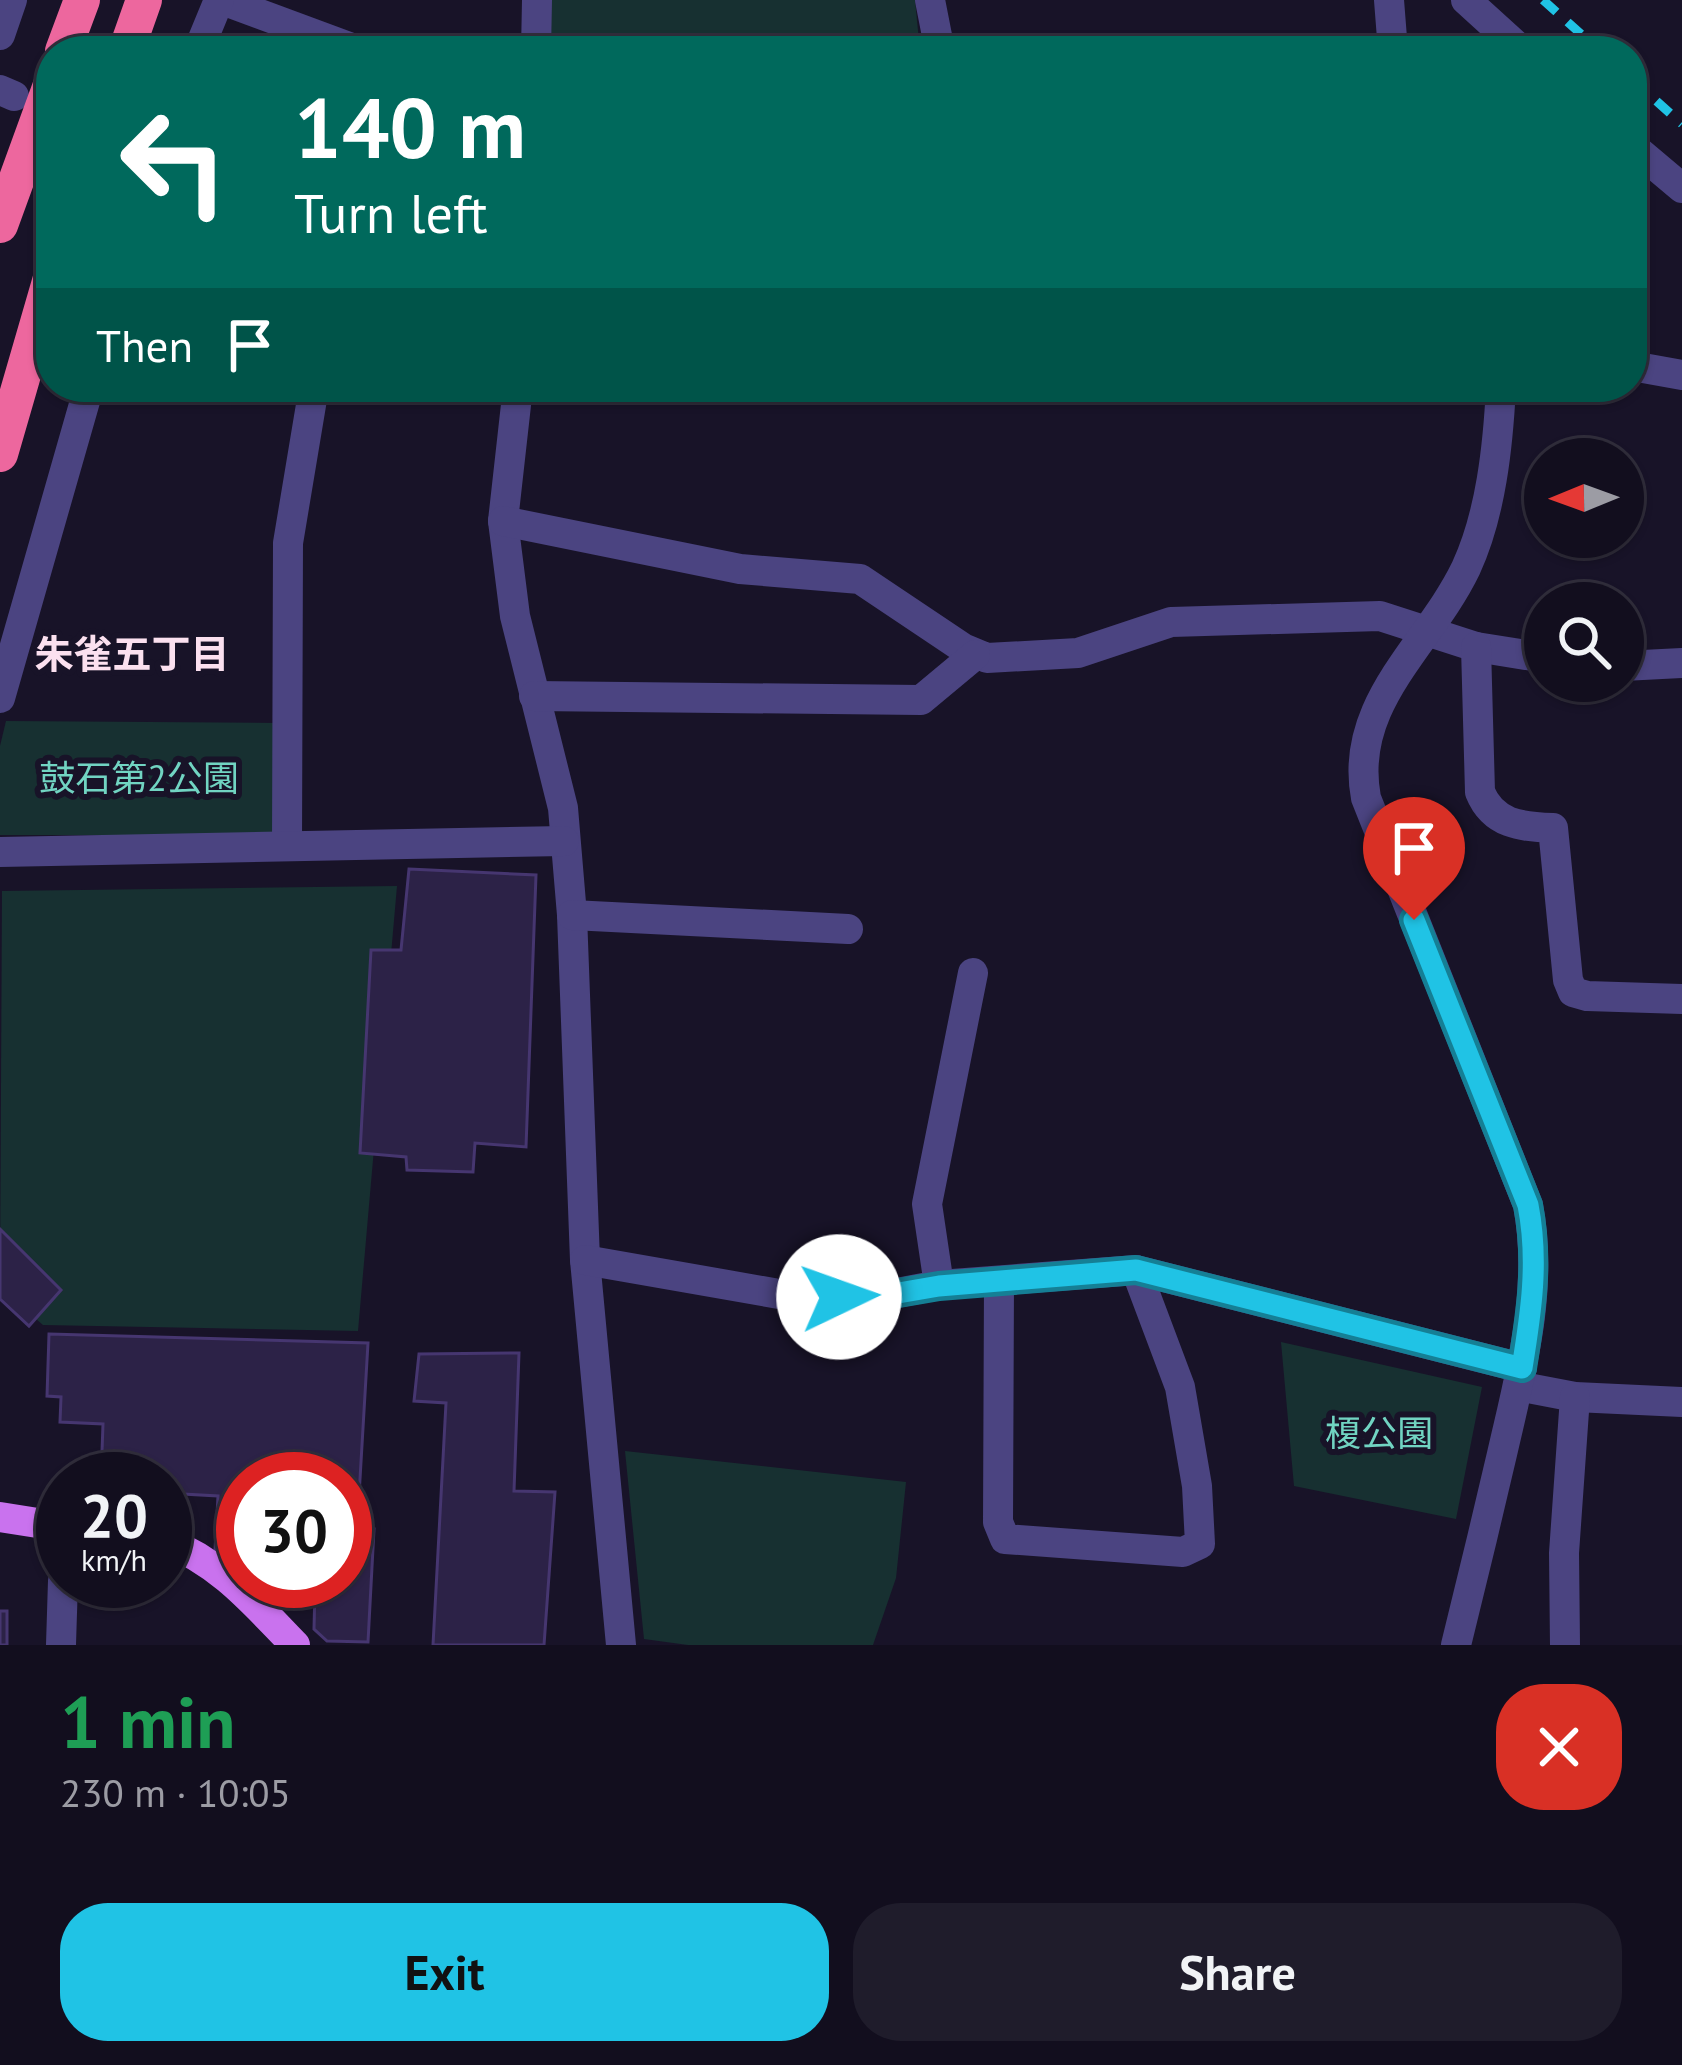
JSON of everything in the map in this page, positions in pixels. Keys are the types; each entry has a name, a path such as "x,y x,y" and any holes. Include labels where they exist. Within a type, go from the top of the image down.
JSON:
{"highway":[{"path":"69,36 82,0"},
{"path":"131,36 144,0"},
{"path":"0,225 36,126"},
{"path":"0,454 36,330"}],"main road":[{"path":"0,1517 36,1523"},
{"path":"192,1552 231,1580 296,1645"}],"street":[{"path":"0,34 12,0"},
{"path":"204,36 220,0 319,36"},
{"path":"536,36 537,0"},
{"path":"930,0 937,36"},
{"path":"1389,0 1392,36"},
{"path":"1466,0 1506,36"},
{"path":"1647,159 1682,188"},
{"path":"1647,369 1682,375"},
{"path":"0,698 85,402"},
{"path":"287,846 289,544 312,402"},
{"path":"516,402 503,521 515,616 563,808 572,915 585,1260 621,1645"},
{"path":"1456,1645 1520,1377 1534,1293 1533,1232 1528,1205 1366,798 1361,772 1363,747 1386,686 1446,605 1476,541 1497,444 1500,402"},
{"path":"503,521 740,569 860,579 975,655 987,658 1078,653 1171,622 1379,616 1477,647 1524,655"},
{"path":"1477,647 1480,791 1485,804 1513,825 1552,828 1573,992 1682,999"},
{"path":"533,697 921,700 975,655"},
{"path":"1644,664 1682,663"},
{"path":"0,852 564,841"},
{"path":"572,915 848,928"},
{"path":"939,1286 927,1204 973,973"},
{"path":"585,1260 796,1297 881,1296 939,1286 1136,1270 1520,1377 1575,1397 1682,1402"},
{"path":"999,1281 998,1522 1004,1539 1183,1552 1200,1544 1197,1486 1180,1387 1136,1270"},
{"path":"1565,1645 1564,1553 1575,1397"},
{"path":"62,1645 63,1608"}],"green space":[{"path":"550,0 915,0 919,36 549,36"},
{"name":"鼓石第2公園","path":"6,721 279,723 277,835 0,835 0,746"},
{"path":"397,886 358,1331 43,1325 0,1288 2,891"},
{"name":"榎公園","path":"1281,1342 1482,1387 1456,1519 1294,1486"},
{"path":"625,1451 906,1482 896,1578 873,1645 688,1645 644,1639"}],"building":[{"path":"409,869 536,875 526,1147 475,1143 473,1172 407,1170 406,1157 360,1153 371,950 401,950"},
{"path":"0,1229 61,1290 29,1326 0,1299"},
{"path":"49,1334 368,1343 362,1452 216,1452 216,1496 192,1495 192,1452 102,1452 103,1424 60,1422 61,1397 47,1396"},
{"path":"519,1353 514,1491 555,1492 544,1645 433,1645 446,1403 414,1401 419,1354"},
{"path":"315,1608 370,1608 368,1642 327,1641 314,1629"},
{"path":"0,1611 7,1611 7,1645 0,1645"}],"railway":[{"path":"1543,0 1583,36"},
{"path":"1647,92 1682,124"}],"district":[{"name":"朱雀五丁目","path":"132,654"}],"route":[{"path":"839,1297 1136,1270 1522,1368 1534,1293 1528,1205 1414,920"}]}
